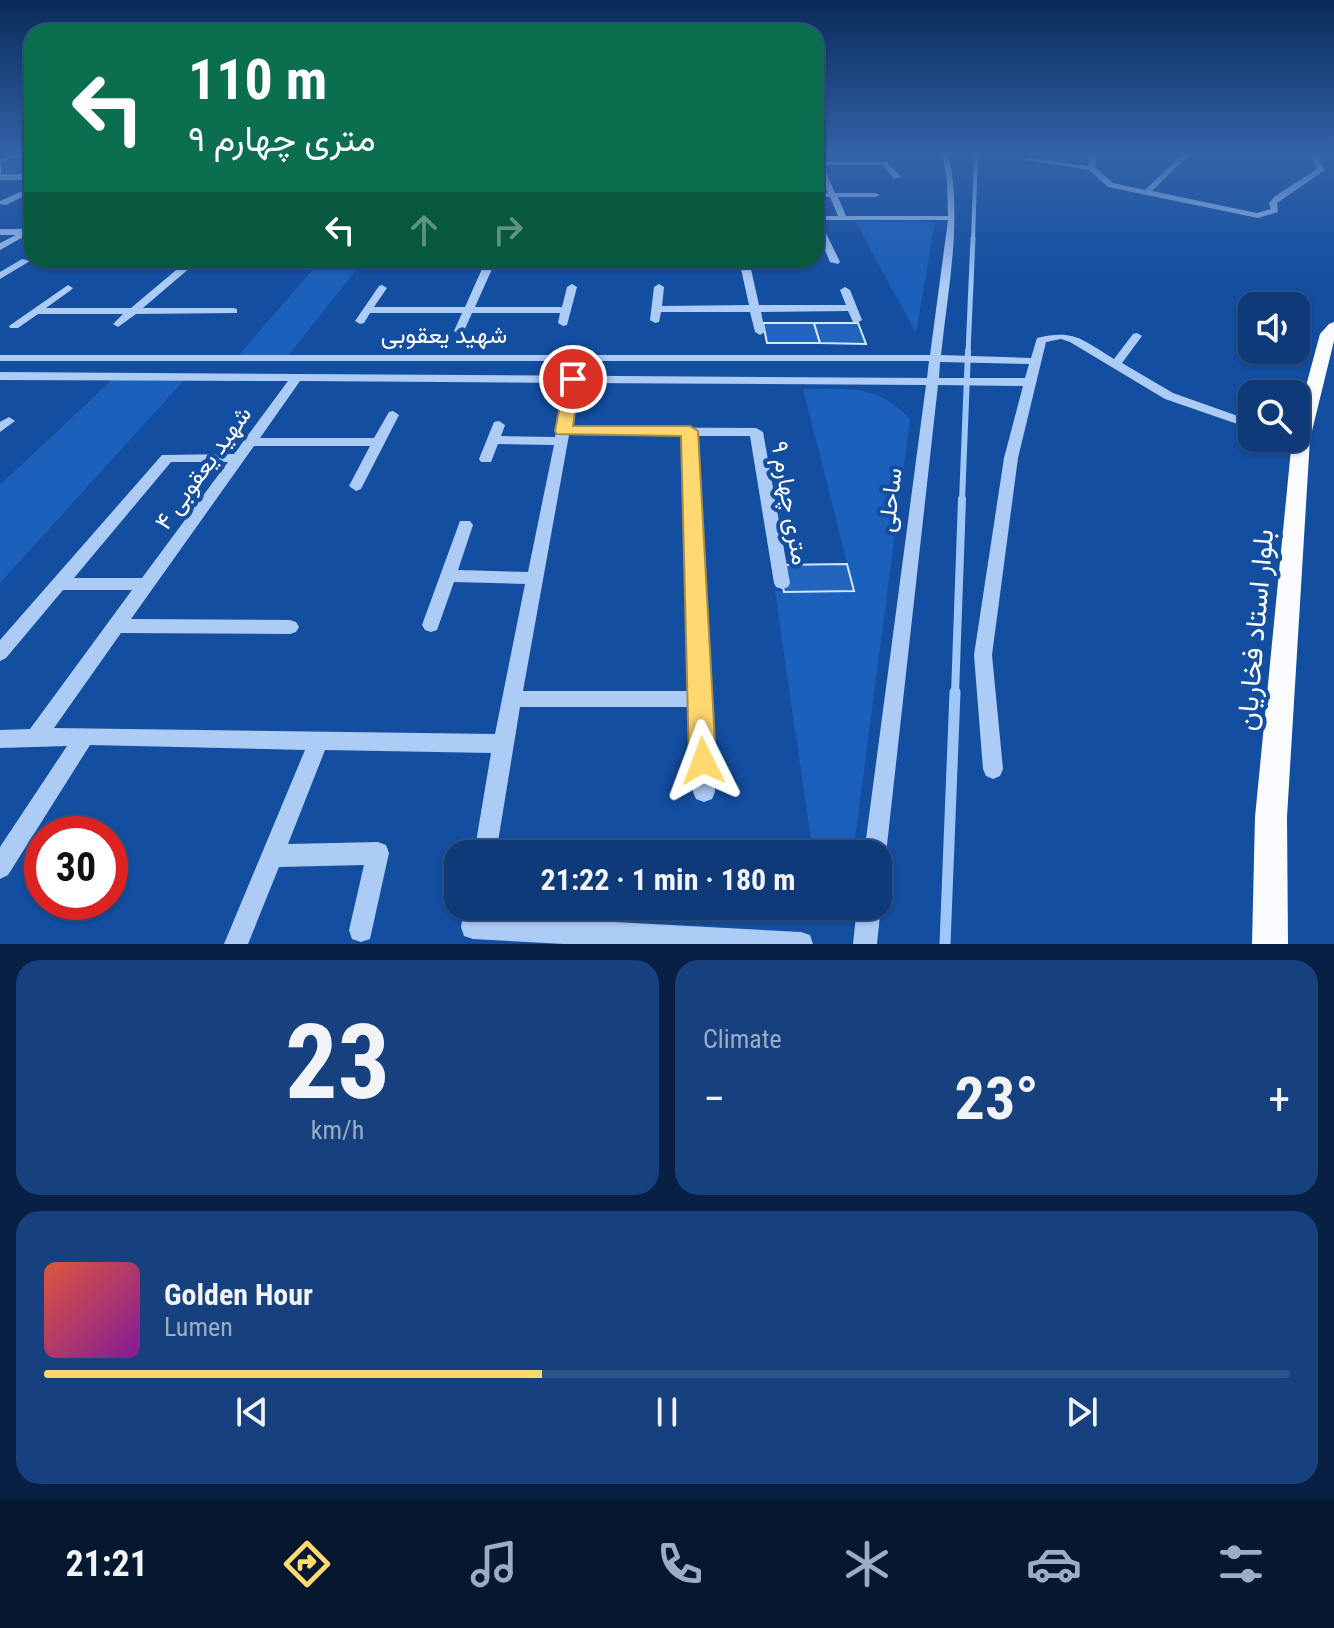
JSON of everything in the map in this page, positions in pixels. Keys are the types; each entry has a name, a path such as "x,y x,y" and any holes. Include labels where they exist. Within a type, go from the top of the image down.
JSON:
{"main road":[{"name":"بلوار استاد فخاریان","path":"1310,397 1328,334 1334,327"},
{"name":"بلوار استاد فخاریان","path":"1270,944 1271,817 1297,452"}],"street":[{"path":"3,203 21,196"},
{"path":"835,196 843,218"},
{"name":"ساحلی","path":"877,840 952,218 951,196"},
{"path":"1161,196 1258,216 1275,210 1273,203 1281,196"},
{"path":"824,218 952,218"},
{"path":"0,232 24,233"},
{"path":"0,247 24,235"},
{"path":"824,244 835,262"},
{"path":"2,273 24,262"},
{"path":"118,324 184,268"},
{"path":"459,331 487,268"},
{"path":"746,268 760,332"},
{"path":"563,323 572,287"},
{"path":"659,287 655,314 755,308 853,308"},
{"path":"14,326 68,288"},
{"path":"360,321 382,288"},
{"path":"845,290 857,320"},
{"path":"368,310 567,310"},
{"path":"36,311 233,311"},
{"path":"993,769 983,655 1011,458 1033,361 1041,340 1062,336 1074,340 1184,403 1238,420"},
{"path":"1115,365 1137,336"},
{"name":"شهید یعقوبی","path":"0,358 935,358 1033,361"},
{"name":"شهید یعقوبی","path":"0,376 1029,382"},
{"name":"شهید یعقوبی ۴","path":"34,739 297,377"},
{"path":"487,840 573,379"},
{"path":"356,486 393,415"},
{"path":"486,459 499,425"},
{"path":"690,431 704,792"},
{"name":"۹ متری چهارم","path":"493,440 690,431 756,432 782,583"},
{"path":"249,442 378,442"},
{"path":"0,653 167,458 238,458"},
{"path":"431,625 465,525"},
{"path":"448,576 535,578"},
{"path":"57,584 145,584"},
{"path":"117,626 290,627"},
{"path":"512,699 700,699"},
{"path":"0,739 85,736 503,744"},
{"path":"0,867 85,736"},
{"path":"236,944 319,740"},
{"path":"271,856 378,853 361,930"},
{"path":"522,920 801,944"},
{"path":"865,944 868,920"}],"shaded area":[{"path":"855,221 935,222 916,333"},
{"path":"314,268 358,268 287,357 237,357"},
{"path":"115,377 187,377 0,583 0,485"},
{"path":"803,389 861,390 886,399 910,419 855,840 811,840 775,591 854,590"}],"building":[{"path":"763,323 814,323 820,343 767,343"},
{"path":"814,323 858,323 866,344 820,343"},
{"path":"847,564 854,591 784,592 779,565"}],"waterway":[{"path":"973,240 974,196"},
{"path":"968,353 973,238"},
{"path":"962,501 968,351"},
{"path":"955,694 962,499"},
{"path":"945,944 955,692"}],"route":[{"path":"573,379 563,431 690,431 703,761"}]}
